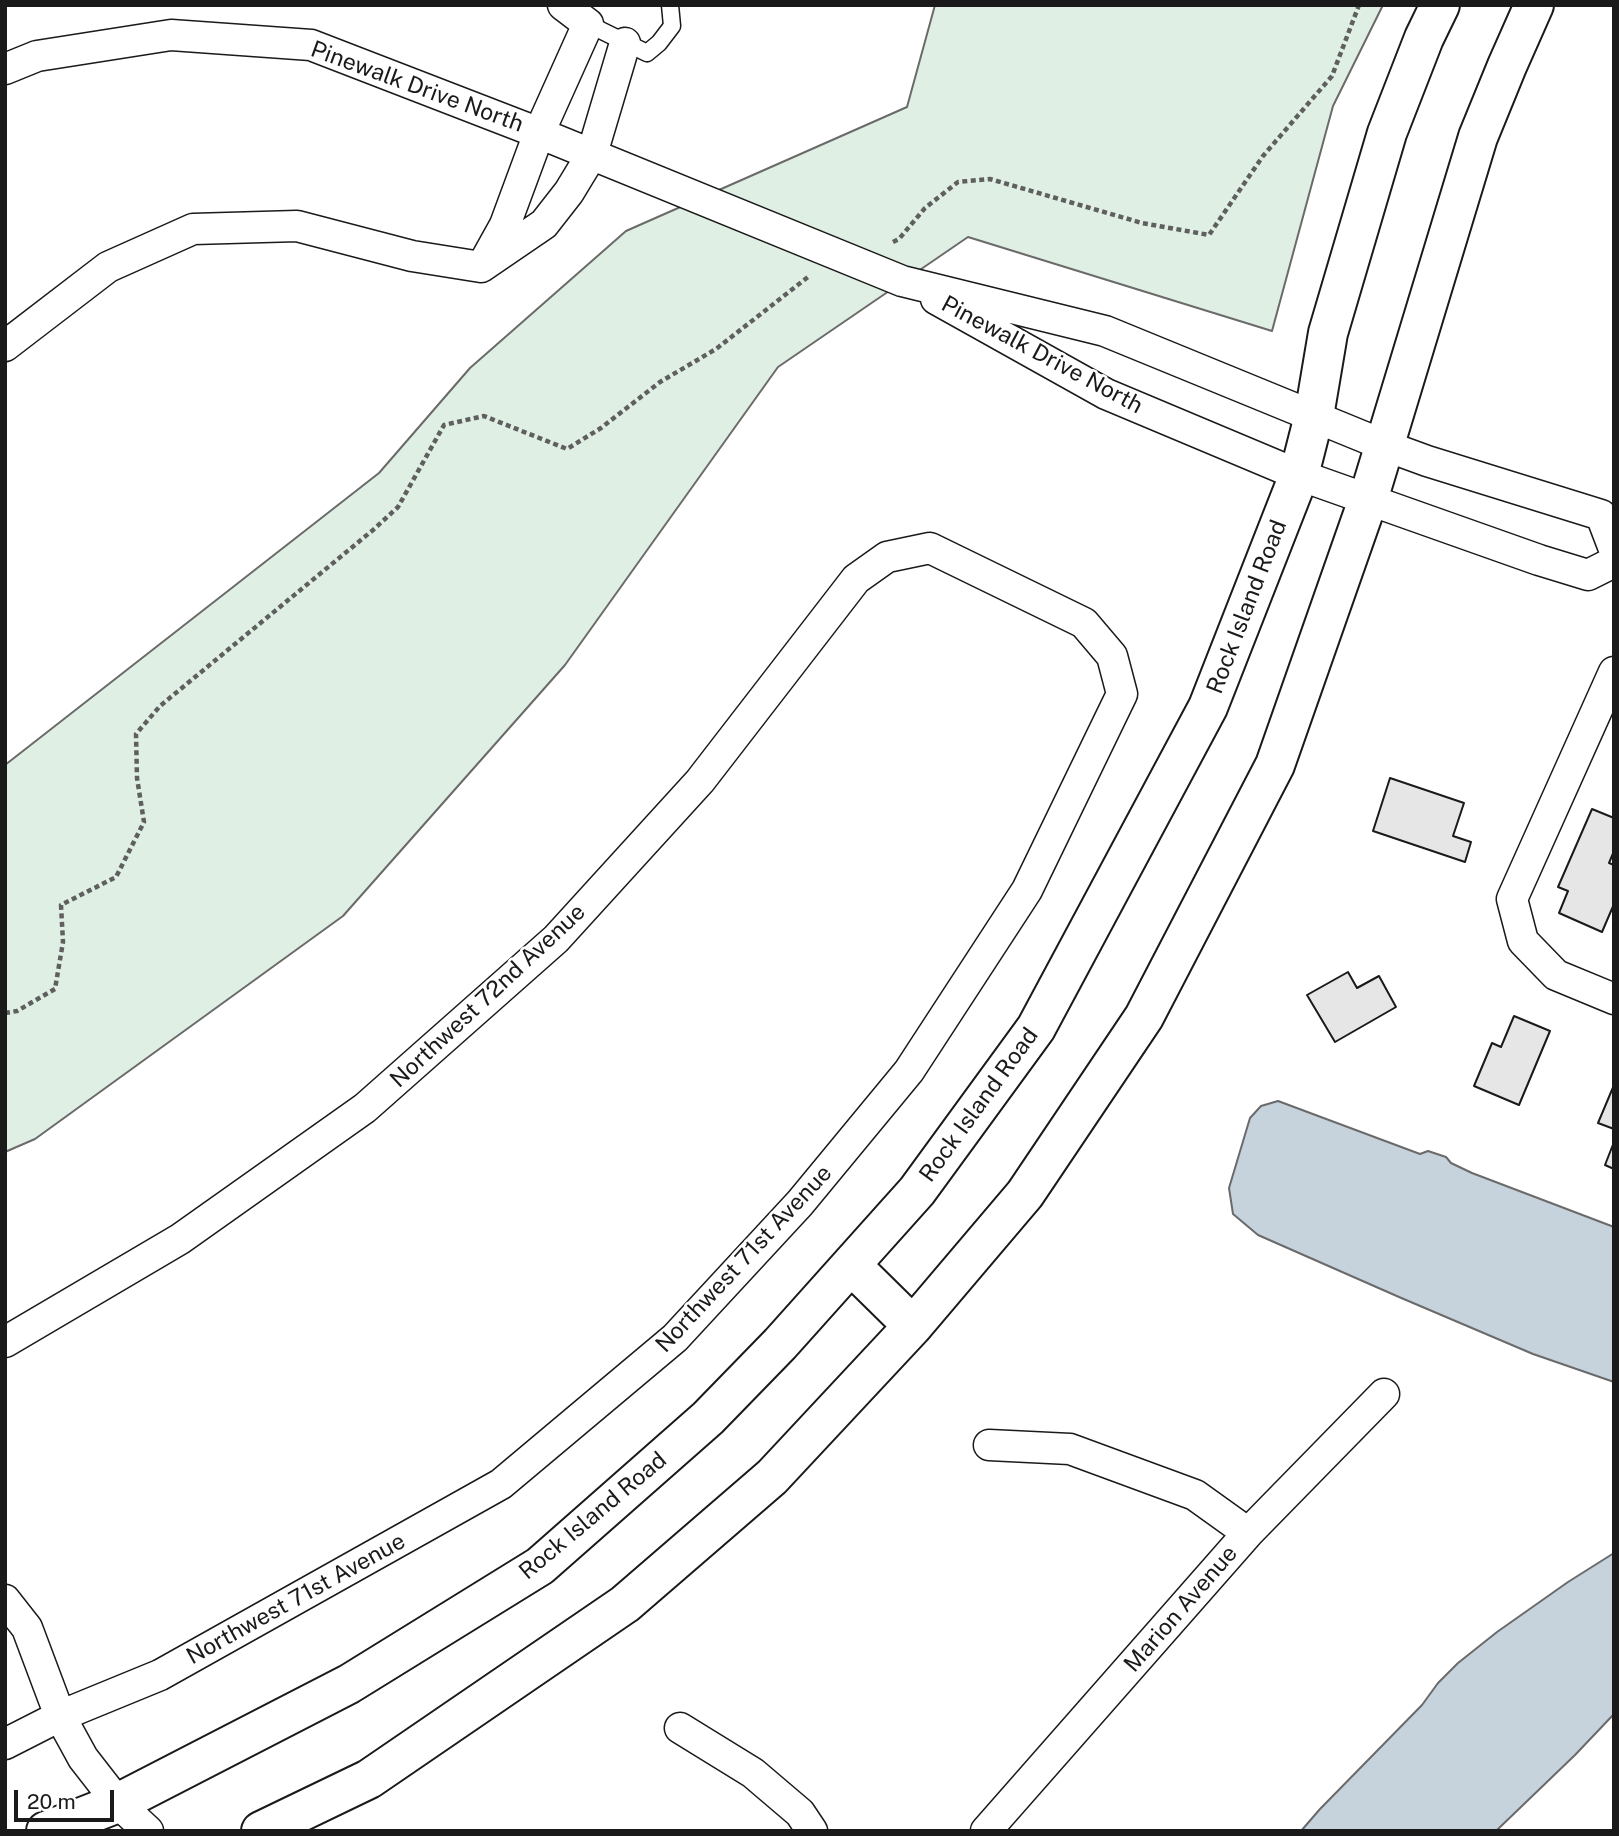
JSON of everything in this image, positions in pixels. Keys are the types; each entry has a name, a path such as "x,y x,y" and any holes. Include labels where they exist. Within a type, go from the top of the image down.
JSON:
{"main road":[{"name":"Rock Island Road","path":"47,1831 122,1817 349,1684 540,1566 708,1418 780,1344 917,1191 1036,1028 1208,706 1299,475 1314,416 1328,333 1387,133 1424,38 1440,5"},
{"path":"261,1831 369,1779 625,1604 772,1477 913,1326 1025,1194 1144,1017 1275,765 1386,446 1478,137 1534,5"},
{"path":"851,1265 913,1326"}],"street":[{"path":"563,5 588,24"},
{"name":"Pinewalk Drive North","path":"481,267 505,225 539,133 588,24"},
{"name":"Pinewalk Drive North","path":"5,69 37,56 171,34 311,45 592,154 902,281 1106,394 1299,475 1588,575 1614,562"},
{"path":"5,346 108,267 193,229 298,226 412,256 481,267 544,224 569,192 592,154 625,43"},
{"name":"Pinewalk Drive North","path":"902,281 1105,331 1386,446 1601,515 1614,549"},
{"name":"Northwest 72nd Avenue","path":"5,1342 180,1239 365,1108 546,948 700,781 856,579 887,557 930,548 1084,623 1112,656"},
{"name":"Northwest 71st Avenue","path":"5,1744 60,1716 160,1675 501,1484 675,1338 800,1203 909,1071 1027,890 1122,694 1112,656"},
{"path":"1614,672 1512,899 1522,940 1556,975 1614,999"},
{"name":"Marion Avenue","path":"986,1831 1248,1533 1384,1394"},
{"path":"989,1445 1070,1448 1195,1495 1248,1533"},
{"path":"5,1600 27,1629 60,1716 83,1758 122,1817 148,1831"},
{"path":"680,1728 754,1773 800,1813 812,1831"}],"lane":[{"path":"588,24 647,54 672,26 670,5"}],"path":[{"path":"5,1013 17,1012 55,989 63,942 61,905 116,877 144,822 137,778 136,734 160,706 398,507 444,425 484,416 567,449 601,428 660,382 716,349 803,280 816,273 859,264 899,239 925,208 958,182 990,179 1142,223 1209,235 1263,156 1332,76 1359,5"}],"green space":[{"path":"935,5 1383,5 1333,106 1272,331 968,237 778,367 565,665 343,916 35,1139 5,1152 5,765 379,473 470,368 626,231 907,107"}],"shaded area":[{"path":"1278,1101 1420,1154 1428,1151 1446,1157 1451,1163 1472,1173 1614,1227 1614,1382 1533,1354 1258,1235 1233,1214 1229,1188 1250,1118 1261,1106"},
{"path":"1614,1553 1614,1714 1496,1831 1301,1831 1422,1705 1438,1683 1458,1663 1497,1632"}],"building":[{"path":"1390,778 1464,803 1453,836 1471,842 1465,862 1373,831"},
{"path":"1592,809 1614,818 1614,851 1609,863 1614,865 1614,904 1602,932 1559,913 1568,891 1558,887"},
{"path":"1348,972 1357,988 1379,976 1396,1007 1335,1042 1307,995"},
{"path":"1514,1016 1550,1031 1519,1105 1474,1086 1492,1043 1501,1047"},
{"path":"1614,1085 1614,1129 1598,1123"},
{"path":"1614,1142 1614,1169 1605,1165"}]}
